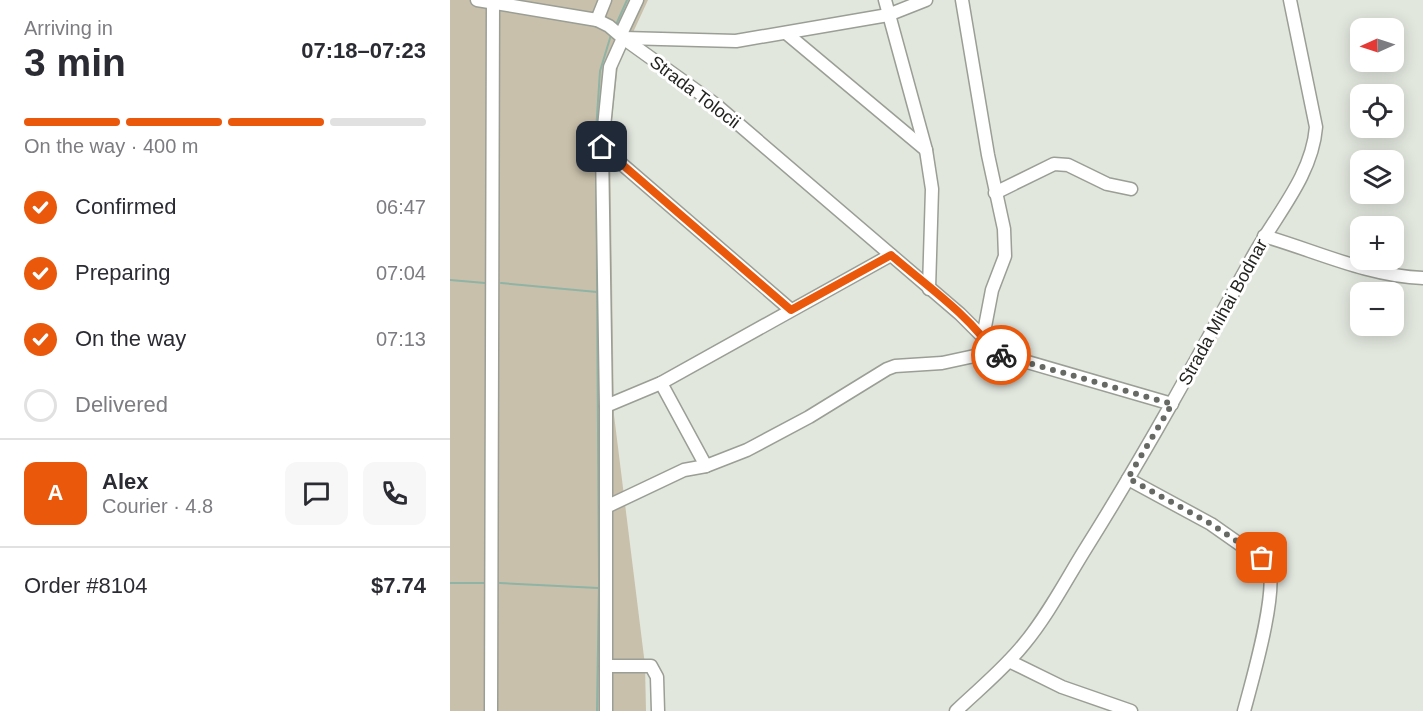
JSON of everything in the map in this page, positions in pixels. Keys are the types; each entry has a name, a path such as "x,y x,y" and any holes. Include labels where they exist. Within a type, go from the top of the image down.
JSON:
{"street":[{"path":"477,0 614,30"},
{"path":"605,0 614,30 602,147 606,406 606,711"},
{"path":"614,30 637,0"},
{"path":"885,0 926,150 932,189 929,289"},
{"name":"Strada Tolocii","path":"614,30 736,41 888,15 926,0"},
{"path":"962,0 995,193 1004,229 1005,256 992,290 983,337"},
{"name":"Strada Mihai Bodnar","path":"956,711 1009,661 1037,626 1172,404 1264,237 1305,173 1315,141 1316,127 1290,0"},
{"path":"491,711 493,2"},
{"name":"Strada Tolocii","path":"614,30 715,104 983,337 993,352"},
{"path":"786,33 926,150"},
{"path":"602,147 791,310"},
{"path":"995,193 1054,164 1068,165 1107,184 1131,189"},
{"path":"1264,237 1359,267 1404,277 1423,278"},
{"path":"606,406 661,383 891,255"},
{"path":"606,507 675,474 706,466 747,450 809,417 886,369 895,366 942,363 993,352 1172,404"},
{"path":"661,383 706,466"},
{"path":"1128,478 1211,524 1268,564 1272,580 1262,640 1244,711"},
{"path":"1009,661 1062,687 1131,711"},
{"path":"606,666 651,666 657,677 658,711"}],"shaded area":[{"path":"450,0 648,0 618,65 610,138 614,415 645,665 646,711 450,711"}],"waterway":[{"path":"615,27 627,0"},
{"path":"597,711 599,582 596,131 600,71 611,35"},
{"path":"450,280 485,283"},
{"path":"501,283 597,292"},
{"path":"450,583 485,583"},
{"path":"500,583 598,588"}],"way so far":[{"path":"1001,355 1172,404 1128,478 1211,524 1262,558"}],"route":[{"path":"602,147 791,310 891,255 960,314 983,337 993,352 1001,355"}]}
